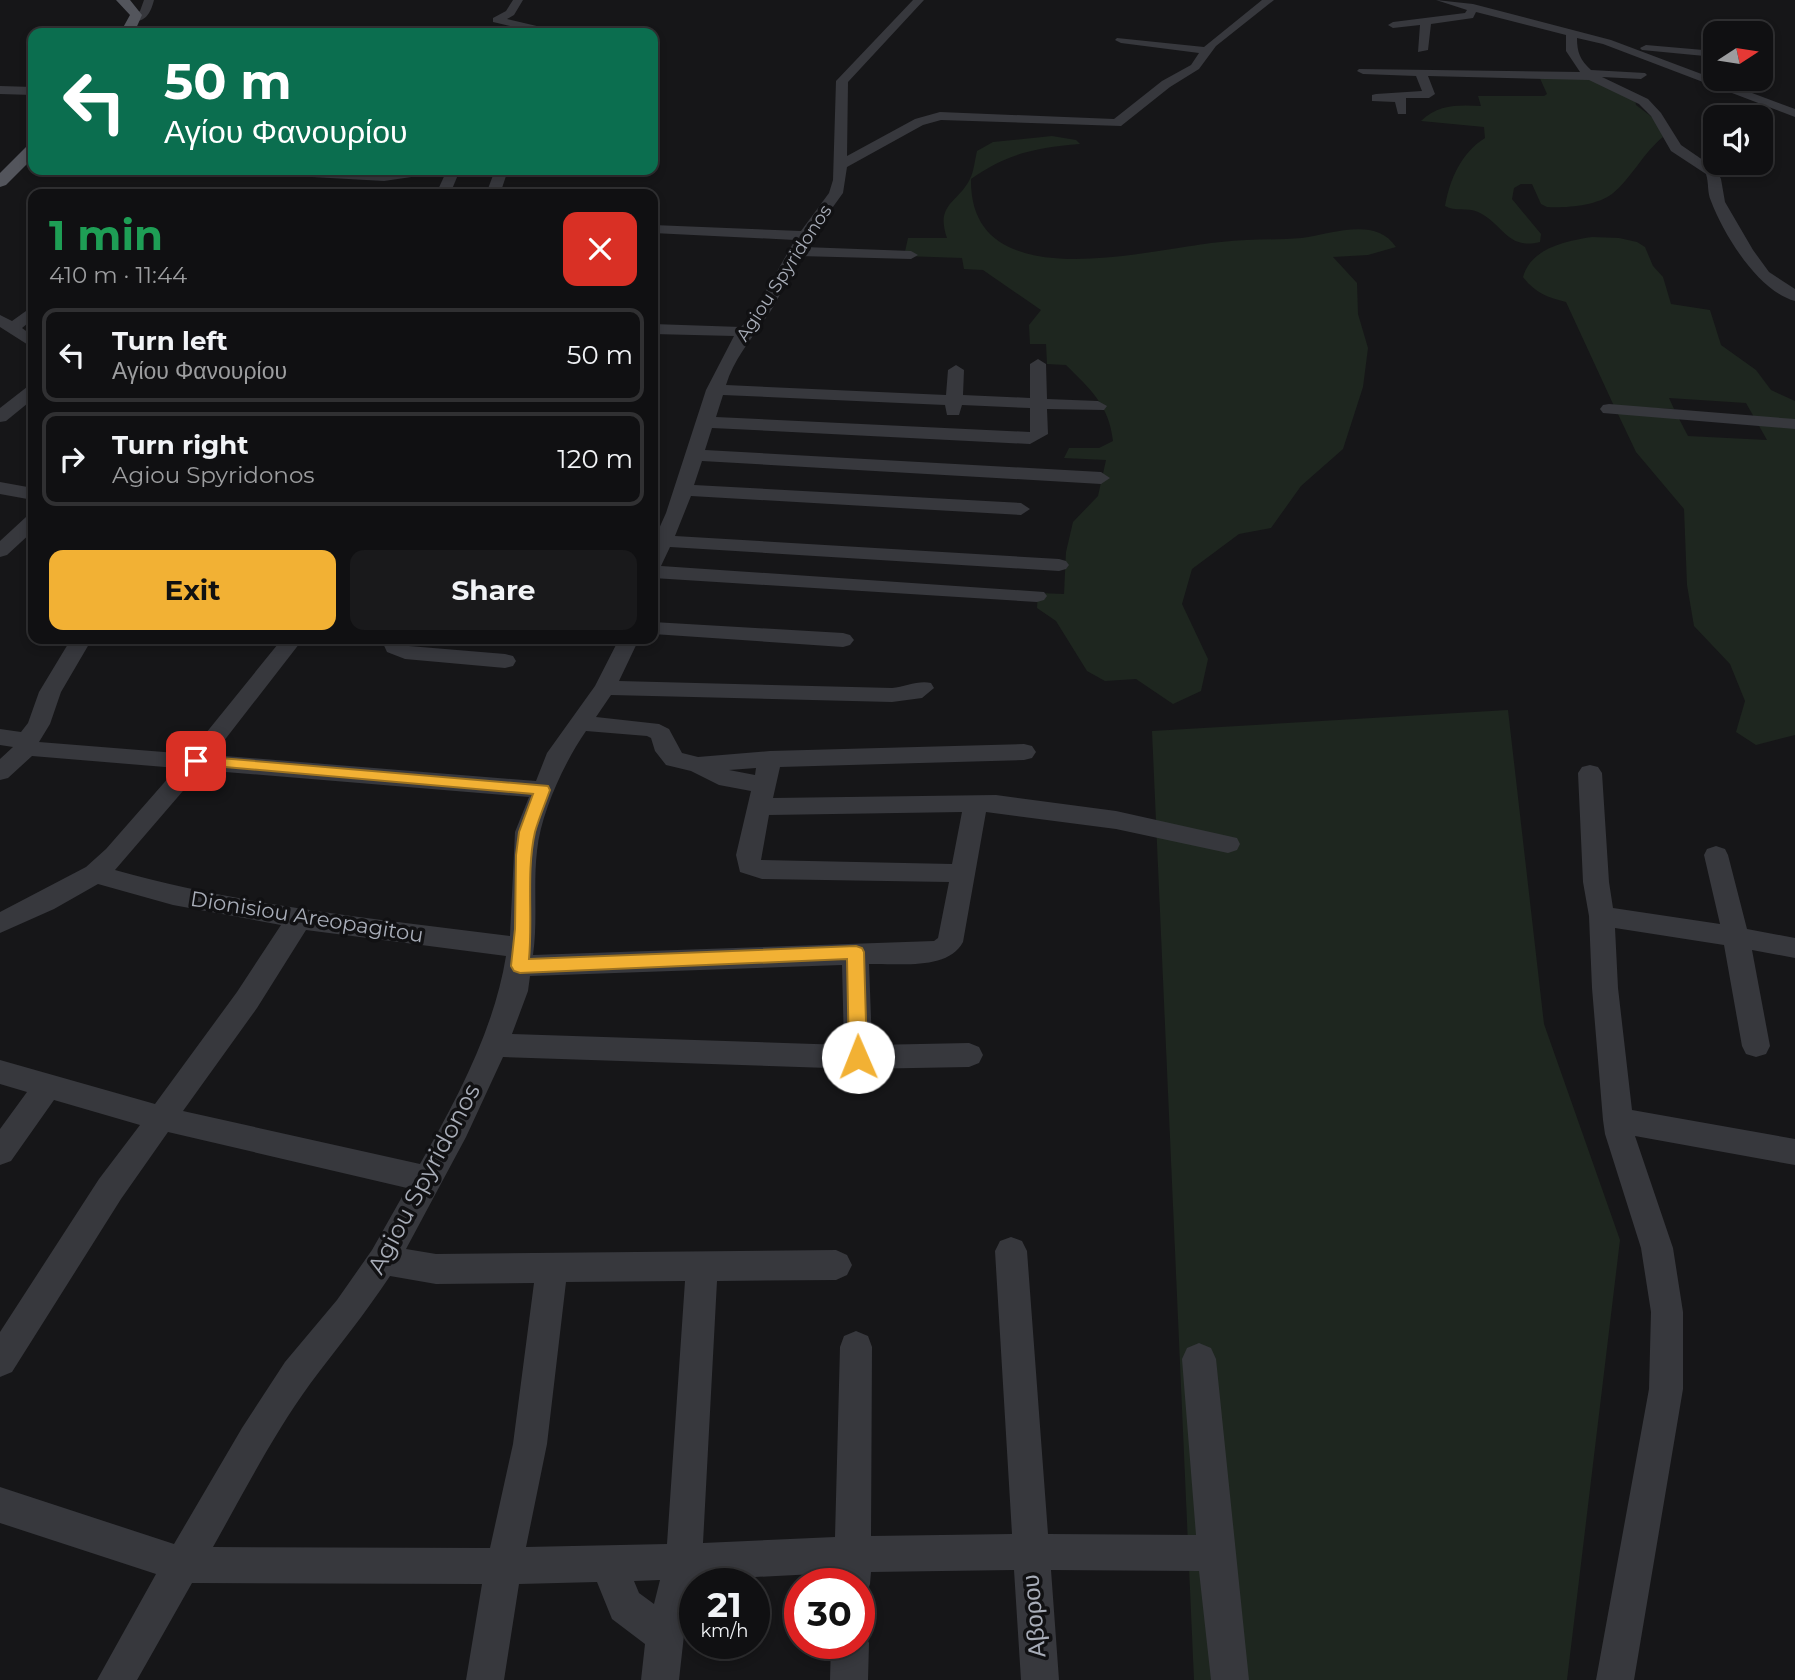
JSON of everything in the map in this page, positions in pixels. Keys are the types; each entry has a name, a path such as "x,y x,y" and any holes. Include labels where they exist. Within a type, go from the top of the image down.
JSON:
{"main road":[{"path":"127,28 129,8"},
{"path":"0,183 28,156"}],"street":[{"path":"517,0 510,13 497,20 532,28"},
{"name":"Agiou Spyridonos","path":"658,552 684,489 714,390 732,352 759,317 794,251 836,193 840,165 842,81 919,0"},
{"path":"840,165 930,117 1117,123 1166,83 1195,67 1207,51 1269,0"},
{"path":"1441,0 1618,46 1795,113"},
{"path":"129,8 145,13 148,2"},
{"path":"1393,25 1469,16 1473,7"},
{"path":"1422,50 1426,22"},
{"path":"1571,33 1572,48 1582,58 1589,74 1653,108 1675,148 1713,174 1717,200 1761,271 1795,296"},
{"path":"1121,40 1207,51"},
{"path":"1618,46 1703,53"},
{"path":"1616,59 1629,60"},
{"path":"1363,71 1641,75"},
{"path":"1376,98 1401,104 1404,94 1431,99 1421,72"},
{"path":"0,90 28,91"},
{"path":"348,175 398,175"},
{"path":"658,229 805,236"},
{"path":"794,251 911,254"},
{"path":"28,313 6,324 28,339"},
{"path":"658,328 745,332"},
{"path":"704,422 1036,438 1039,434 1038,365"},
{"path":"954,406 956,370"},
{"path":"714,390 954,406 1098,405"},
{"path":"0,417 28,395"},
{"path":"1609,409 1795,424"},
{"path":"840,462 846,429"},
{"path":"976,470 977,436"},
{"path":"694,456 1101,478"},
{"path":"0,488 28,493"},
{"path":"684,489 1021,509"},
{"path":"0,551 28,526"},
{"path":"664,541 1059,565"},
{"path":"658,572 1037,596"},
{"path":"658,628 843,640"},
{"path":"0,772 27,744 50,692 78,644"},
{"path":"0,923 45,902 94,874 115,855 196,761 289,644"},
{"path":"394,644 405,652 505,662"},
{"name":"Agiou Spyridonos","path":"116,1680 254,1440 297,1374 348,1311 383,1260 456,1128 494,1045 514,991 521,957 527,832 559,753 604,688 626,644"},
{"path":"604,688 892,695 914,693 923,688"},
{"path":"581,723 651,729 661,734 667,751 674,759 698,765 762,796 976,803 1116,820 1228,844"},
{"path":"0,737 27,744 35,749 543,790"},
{"path":"698,765 770,759 1024,752"},
{"path":"770,759 748,855 749,866 755,868 962,873 976,803"},
{"path":"1590,773 1596,882 1602,916 1606,999 1618,1120 1657,1248 1667,1312 1666,1389 1615,1680"},
{"path":"1716,855 1736,937 1756,1046"},
{"name":"Dionisiou Areopagitou","path":"94,874 173,896 521,957 934,951 944,948 950,942 962,873"},
{"path":"1602,916 1795,948"},
{"path":"0,1361 159,1118 247,1000 299,919"},
{"path":"856,952 858,1057"},
{"path":"494,1045 858,1057 969,1055"},
{"path":"0,1072 159,1118 426,1179"},
{"path":"0,1152 49,1084"},
{"path":"1618,1120 1795,1152"},
{"name":"Αβορου","path":"1011,1251 1029,1552 1040,1680"},
{"path":"383,1260 436,1269 836,1265"},
{"path":"660,1680 665,1635 684,1560 702,1266"},
{"path":"485,1680 504,1566 530,1444 552,1268"},
{"path":"853,1568 856,1348"},
{"path":"1199,1359 1214,1515 1215,1553 1230,1680"},
{"path":"0,1505 183,1565 504,1566 744,1560 841,1568"},
{"path":"863,1568 1029,1552 1215,1553"},
{"path":"608,1562 625,1606 665,1635"},
{"path":"849,1680 850,1659"}],"shaded area":[{"path":"1538,74 1588,78 1635,99 1636,105 1656,120 1663,137 1619,188 1598,201 1547,207 1541,204 1532,184 1521,184 1514,188 1512,199 1541,234 1540,242 1529,244 1512,239 1478,212 1445,206 1450,186 1463,159 1485,138 1484,127 1421,121 1442,109 1481,106 1478,96 1544,96 1547,94"},
{"path":"1052,136 1076,140 1080,144 1023,153 997,163 971,179 978,217 999,241 1030,254 1068,259 1109,257 1241,240 1302,238 1352,229 1377,232 1396,247 1368,255 1333,257 1357,283 1358,314 1368,348 1363,387 1343,449 1301,486 1271,528 1239,534 1192,569 1182,604 1208,659 1201,691 1173,704 1136,679 1105,681 1087,671 1056,621 1037,608 1038,593 1064,594 1066,552 1073,522 1098,496 1106,460 1064,458 1069,448 1099,448 1113,441 1103,408 1066,365 1047,364 1046,344 1030,344 1029,325 1041,310 983,270 964,269 962,258 904,256 908,238 947,238 944,227 946,211 970,179 977,151 993,142"},
{"path":"1592,237 1619,238 1637,242 1645,247 1653,266 1663,277 1671,304 1710,310 1721,345 1756,370 1771,390 1795,401 1795,735 1756,745 1736,732 1745,701 1730,664 1694,626 1687,585 1684,509 1636,452 1617,412 1677,415 1688,436 1767,440 1746,403 1669,398 1674,409 1614,406 1566,302 1542,294 1523,277 1527,267 1541,253 1561,244"},
{"path":"1508,710 1544,1024 1620,1240 1567,1680 1194,1680 1152,731"}],"route":[{"path":"196,761 543,790 527,832 520,966 856,952 858,1057"}]}
